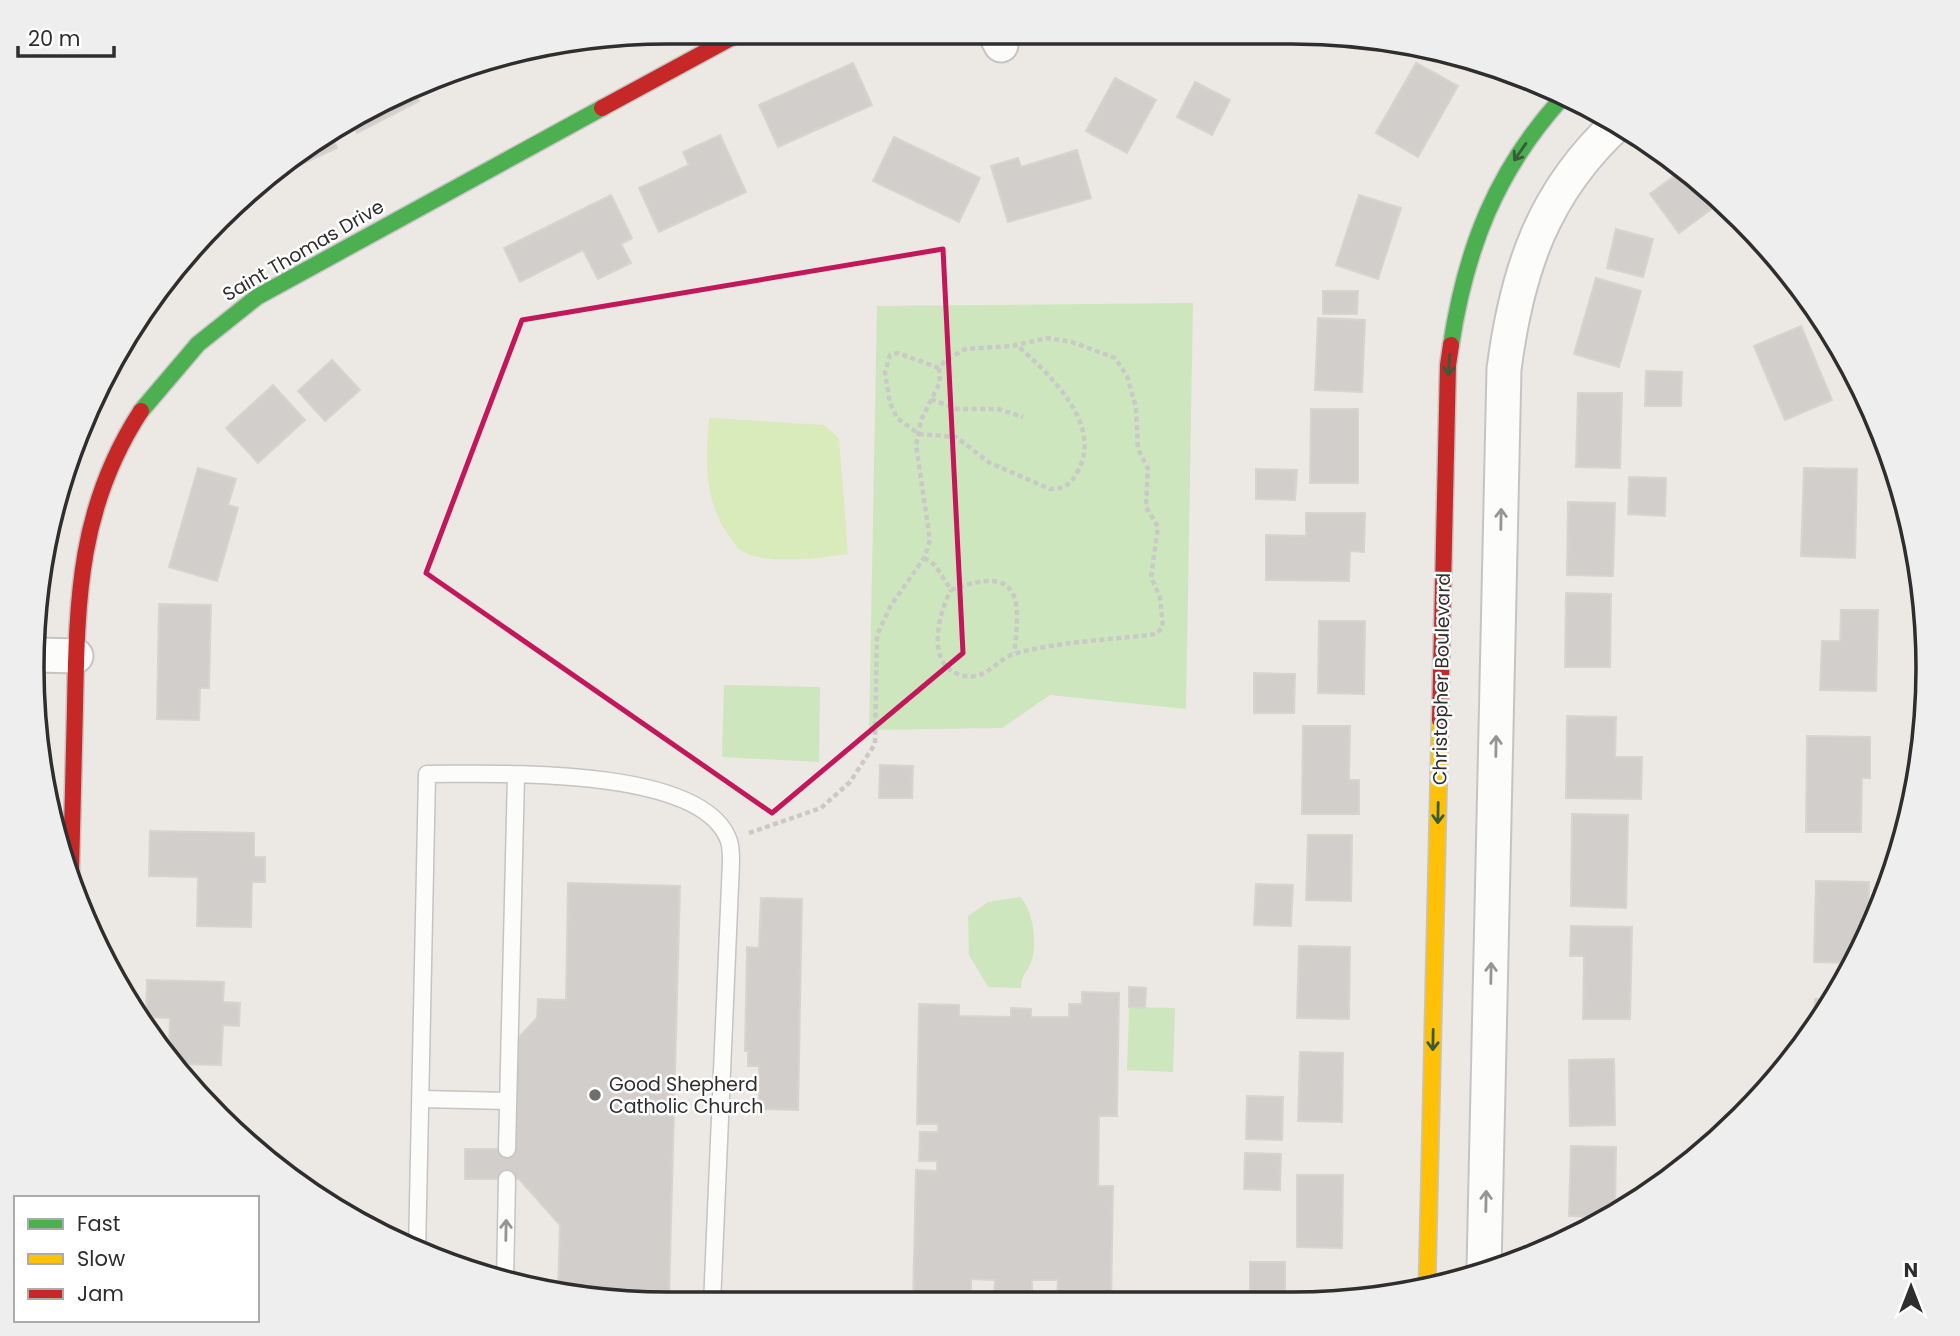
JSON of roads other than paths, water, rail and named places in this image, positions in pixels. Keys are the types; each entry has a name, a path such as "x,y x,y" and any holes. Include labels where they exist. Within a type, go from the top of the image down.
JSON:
{"street":[{"name":"Saint Thomas Drive","path":"71,851 80,576 87,536 108,471 146,404 199,341 257,297 720,44"},
{"name":"Christopher Boulevard","path":"1427,1277 1448,365 1456,305 1467,257 1487,208 1519,151 1558,104"},
{"path":"1484,1262 1504,369 1511,315 1521,274 1548,211 1582,159 1610,131"},
{"path":"44,655 76,656"}],"lane":[{"path":"417,1240 427,774 590,779 661,789 691,803 716,822 729,840 732,862 713,1292"},
{"path":"508,1149 516,775"},
{"path":"422,1099 508,1101"},
{"path":"505,1271 507,1179"}],"place":[{"name":"Good Shepherd Catholic Church","path":"595,1095"}]}
